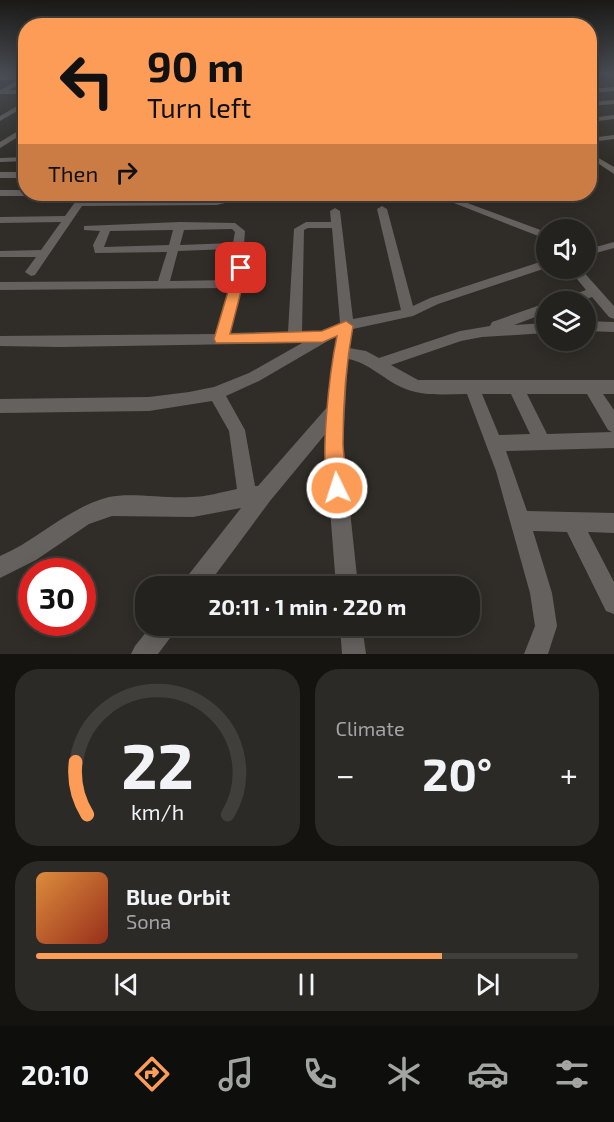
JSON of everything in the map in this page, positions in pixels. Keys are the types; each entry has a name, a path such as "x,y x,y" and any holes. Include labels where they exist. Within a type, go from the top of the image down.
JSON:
{"street":[{"path":"7,105 18,104"},
{"path":"597,119 614,117"},
{"path":"0,146 10,122"},
{"path":"597,139 614,137"},
{"path":"4,159 18,151"},
{"path":"597,160 614,171"},
{"path":"602,163 614,161"},
{"path":"0,175 18,175"},
{"path":"0,194 18,193"},
{"path":"31,272 81,201"},
{"path":"184,201 222,201"},
{"path":"454,201 536,232"},
{"path":"382,208 408,313"},
{"path":"295,338 299,229 306,225 336,218 346,326 341,352 336,409 336,477 346,576"},
{"path":"0,220 68,219"},
{"path":"162,286 180,225"},
{"path":"88,228 235,226 240,231 238,246"},
{"path":"107,227 98,245 99,251 238,246 243,248 245,252 221,339"},
{"path":"596,249 614,244"},
{"path":"0,254 43,253"},
{"path":"0,406 149,404 216,393 254,377 346,326 408,313 434,301 536,267"},
{"path":"582,279 591,291"},
{"path":"0,286 237,284"},
{"path":"596,296 614,314"},
{"path":"482,332 536,312"},
{"path":"596,326 614,327"},
{"path":"378,364 460,336 482,332 536,329"},
{"path":"0,341 323,337"},
{"path":"341,352 366,357 407,383 418,387 614,387"},
{"path":"472,387 494,443 541,593 546,626 536,654"},
{"path":"516,387 542,442"},
{"path":"591,387 614,425"},
{"path":"216,393 237,430 255,496"},
{"path":"201,576 255,496 336,409"},
{"path":"494,443 614,440"},
{"path":"0,567 31,553 85,515 99,509 112,506 193,507 255,496"},
{"path":"572,521 614,603"},
{"path":"520,522 614,523"},
{"path":"143,654 157,636"},
{"path":"352,636 354,654"}],"route":[{"path":"241,268 221,339 323,337 346,326 341,352 334,445 337,488"}]}
